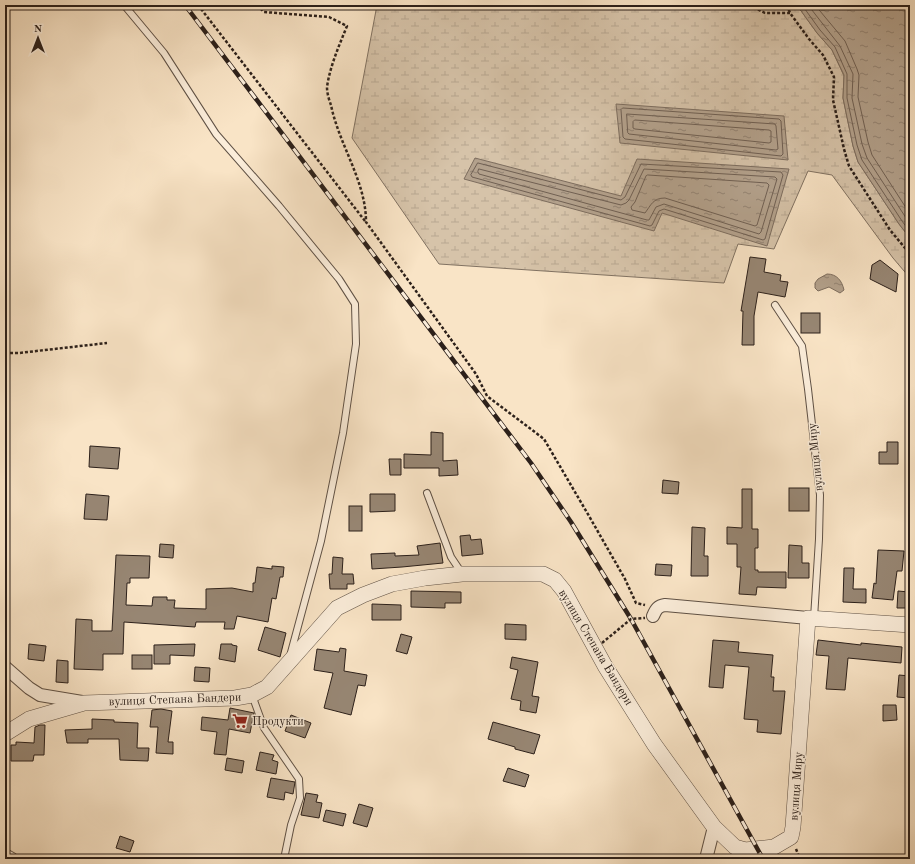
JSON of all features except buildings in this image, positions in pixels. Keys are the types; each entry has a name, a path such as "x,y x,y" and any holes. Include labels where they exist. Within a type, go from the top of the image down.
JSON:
{"street":[{"name":"вулиця Степана Бандери","path":"5,734 29,719 84,702 235,698 252,695 267,687 337,608 363,595 392,584 425,578 462,574 543,574 555,580 564,591 605,666 654,744 714,828 734,847 745,850 774,847"},
{"path":"652,614 660,605 665,605 910,626"},
{"name":"вулиця Миру","path":"774,847 792,837 811,618"},
{"path":"5,667 40,695 84,702"},
{"path":"706,859 714,828"},
{"path":"5,855 12,859"}],"lane":[{"path":"124,5 164,53 216,134 339,278 355,304 356,344 343,433 321,541 287,665"},
{"name":"вулиця Миру","path":"775,305 802,346 808,389 820,495 819,540 811,618"},
{"path":"427,493 451,557 462,574"},
{"path":"252,695 264,728 299,779 300,798 291,825 284,859"}],"path":[{"path":"198,5 366,222 476,374 487,396 544,439 625,580 636,604 652,614"},
{"path":"257,5 264,12 329,17 347,26 336,54 327,89 334,119 355,174 364,203 366,210 366,222"},
{"path":"749,5 765,13 790,13"},
{"path":"787,5 790,13 823,55 834,78 833,100 849,166 890,230 910,254"},
{"path":"5,353 19,353 107,343"},
{"path":"602,643 631,620 652,614"}],"green space":[{"path":"377,5 798,5 817,33 832,50 844,76 843,98 853,146 858,162 910,238 910,278 893,258 832,175 808,171 774,249 738,244 724,283 439,264 352,138"}],"water":[{"path":"798,5 910,5 910,238 858,162 853,146 843,98 844,75 832,50 817,33"},
{"path":"616,104 784,116 788,160 620,143"},
{"path":"475,158 621,196 637,159 789,169 767,246 662,213 654,231 464,179"},
{"path":"827,274 834,275 842,284 844,290 840,293 829,287 818,291 815,288 815,283 818,279"}],"railway":[{"path":"185,5 531,463 571,522 631,619 763,859"}],"place":[{"name":"Продукти","path":"240,721"}]}
